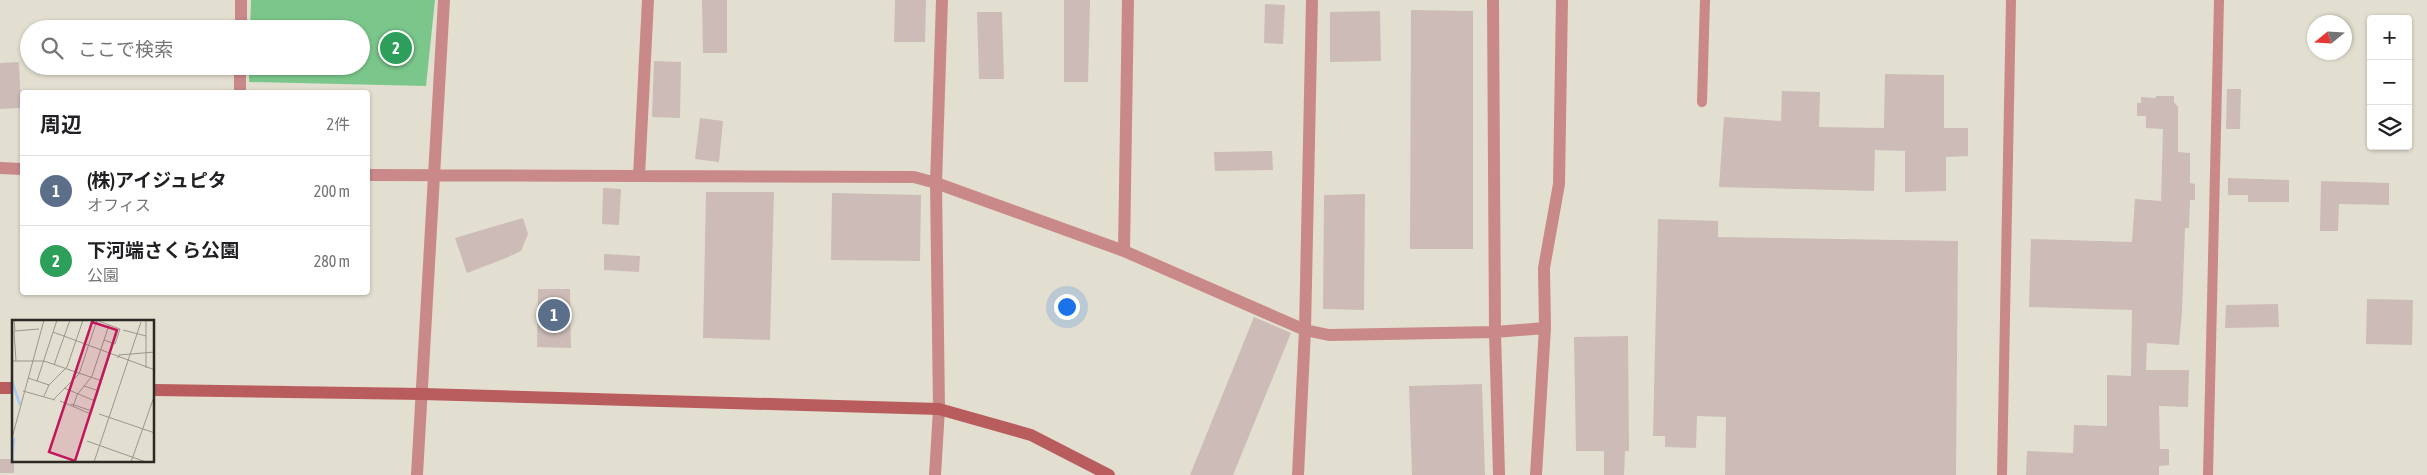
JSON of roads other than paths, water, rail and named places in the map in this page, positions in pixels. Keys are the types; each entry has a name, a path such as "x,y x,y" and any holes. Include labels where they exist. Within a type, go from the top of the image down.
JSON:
{"street":[{"path":"241,0 241,20"},
{"path":"417,475 444,0"},
{"path":"639,176 648,0"},
{"path":"935,475 939,409 936,183 942,0"},
{"path":"1124,251 1128,0"},
{"path":"1298,475 1305,330 1312,0"},
{"path":"1494,0 1495,332 1499,475"},
{"path":"1536,475 1545,328 1544,268 1559,184 1562,0"},
{"path":"240,75 240,90"},
{"path":"0,168 20,169"},
{"path":"370,175 914,177 936,183 1124,251 1305,330 1329,335 1495,332 1545,328"},
{"path":"155,390 423,394 939,409 1031,435 1109,475"}],"lane":[{"path":"1702,102 1705,0"},
{"path":"2002,475 2011,0"},
{"path":"2208,475 2219,0"}],"place":[{"name":"下河端さくら公園","path":"396,48"},
{"name":"(株)アイジュピタ","path":"554,315"}]}
